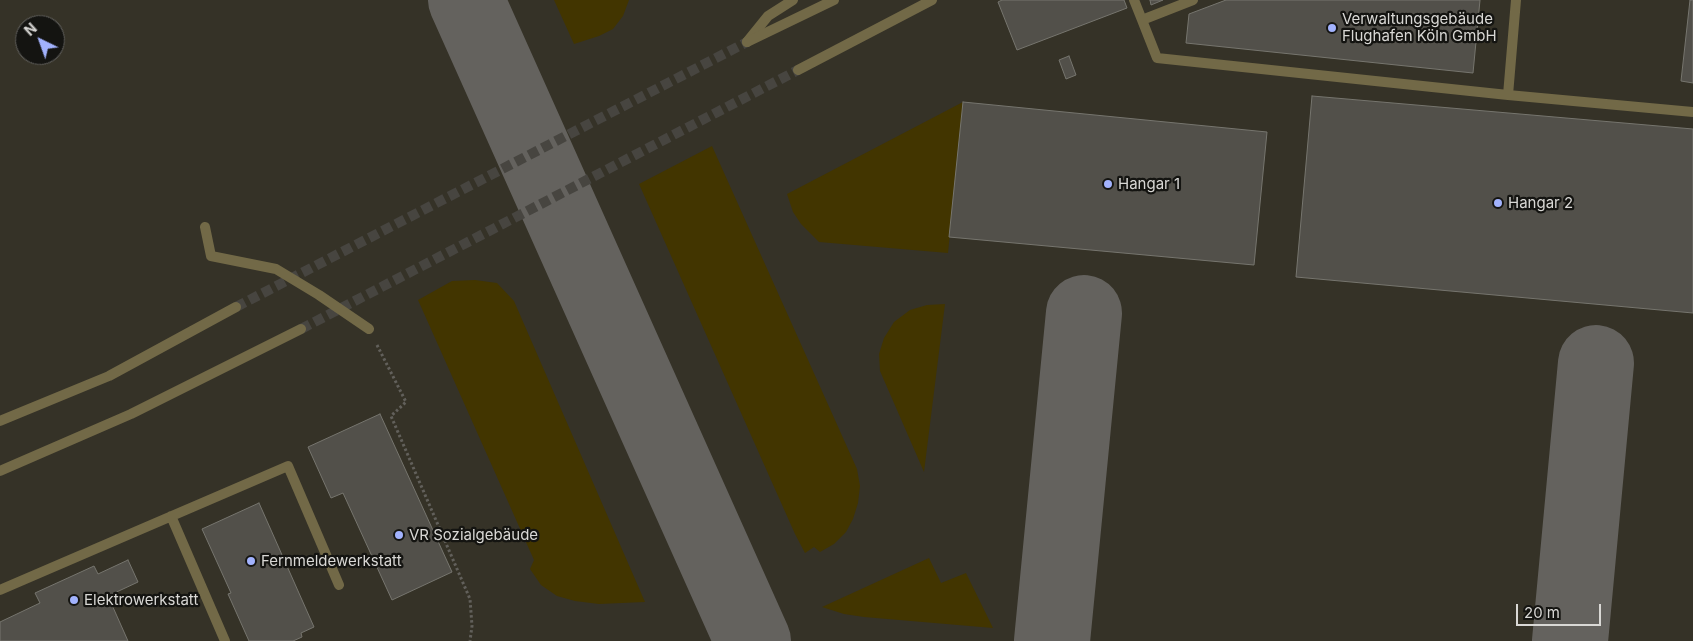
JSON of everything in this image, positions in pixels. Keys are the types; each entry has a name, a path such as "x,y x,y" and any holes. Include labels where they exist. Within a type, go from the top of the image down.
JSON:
{"street":[{"path":"793,0 768,16 747,42 834,0"},
{"path":"798,70 932,0"},
{"path":"1134,0 1157,58 1693,112"},
{"path":"1142,20 1192,0"},
{"path":"1508,94 1516,0"},
{"path":"205,227 211,256 276,269 369,329"},
{"path":"0,421 109,376 236,307"},
{"path":"0,471 131,414 301,329"},
{"path":"0,590 288,466 339,585"},
{"path":"171,516 224,641"}],"path":[{"path":"369,329 406,402 390,416 470,599 472,626 470,641"}],"shaded area":[{"path":"0,0 1693,0 1693,641 0,641"},
{"path":"554,0 629,0 623,16 613,29 599,36 574,44"},
{"path":"963,102 948,253 819,242 801,224 793,212 787,194"},
{"path":"712,146 857,469 860,486 858,503 853,519 846,532 834,544 820,552 814,547 805,553 795,534 639,184"},
{"path":"475,280 497,283 514,301 645,602 599,604 575,601 557,596 541,585 530,569 534,560 418,300 452,281"},
{"path":"945,304 924,472 880,371 879,354 884,338 894,322 910,310 927,305"},
{"path":"929,558 941,583 966,573 993,628 864,617 844,614 822,607"}],"building":[{"path":"1002,0 1124,0 1127,8 1017,50 998,2"},
{"path":"1150,0 1163,0 1151,5"},
{"name":"Verwaltungsgebäude Flughafen Köln GmbH","path":"1226,0 1480,0 1473,73 1186,43 1189,14"},
{"path":"1690,0 1693,0 1693,83 1681,81"},
{"path":"1069,56 1076,75 1066,79 1059,60"},
{"name":"Hangar 2","path":"1312,96 1693,129 1693,313 1296,277"},
{"name":"Hangar 1","path":"963,102 1267,132 1254,265 949,237"},
{"name":"VR Sozialgebäude","path":"380,414 452,572 392,600 343,493 331,498 308,447"},
{"name":"Fernmeldewerkstatt","path":"259,503 314,627 301,633 302,637 293,641 249,641 228,594 231,593 202,529"},
{"name":"Elektrowerkstatt","path":"128,560 138,582 108,596 128,641 0,641 0,622 40,603 35,593 94,566 98,574"}],"taxiway":[{"path":"466,0 753,641"},
{"path":"1052,641 1084,313"},
{"path":"1570,641 1596,363"}],"tunnel":[{"path":"236,307 747,42"},
{"path":"301,329 798,70"}],"place":[{"name":"Verwaltungsgebäude Flughafen Köln GmbH","path":"1332,28"},
{"name":"Hangar 1","path":"1108,184"},
{"name":"Hangar 2","path":"1498,203"},
{"name":"VR Sozialgebäude","path":"399,535"},
{"name":"Fernmeldewerkstatt","path":"251,561"},
{"name":"Elektrowerkstatt","path":"74,600"}]}
